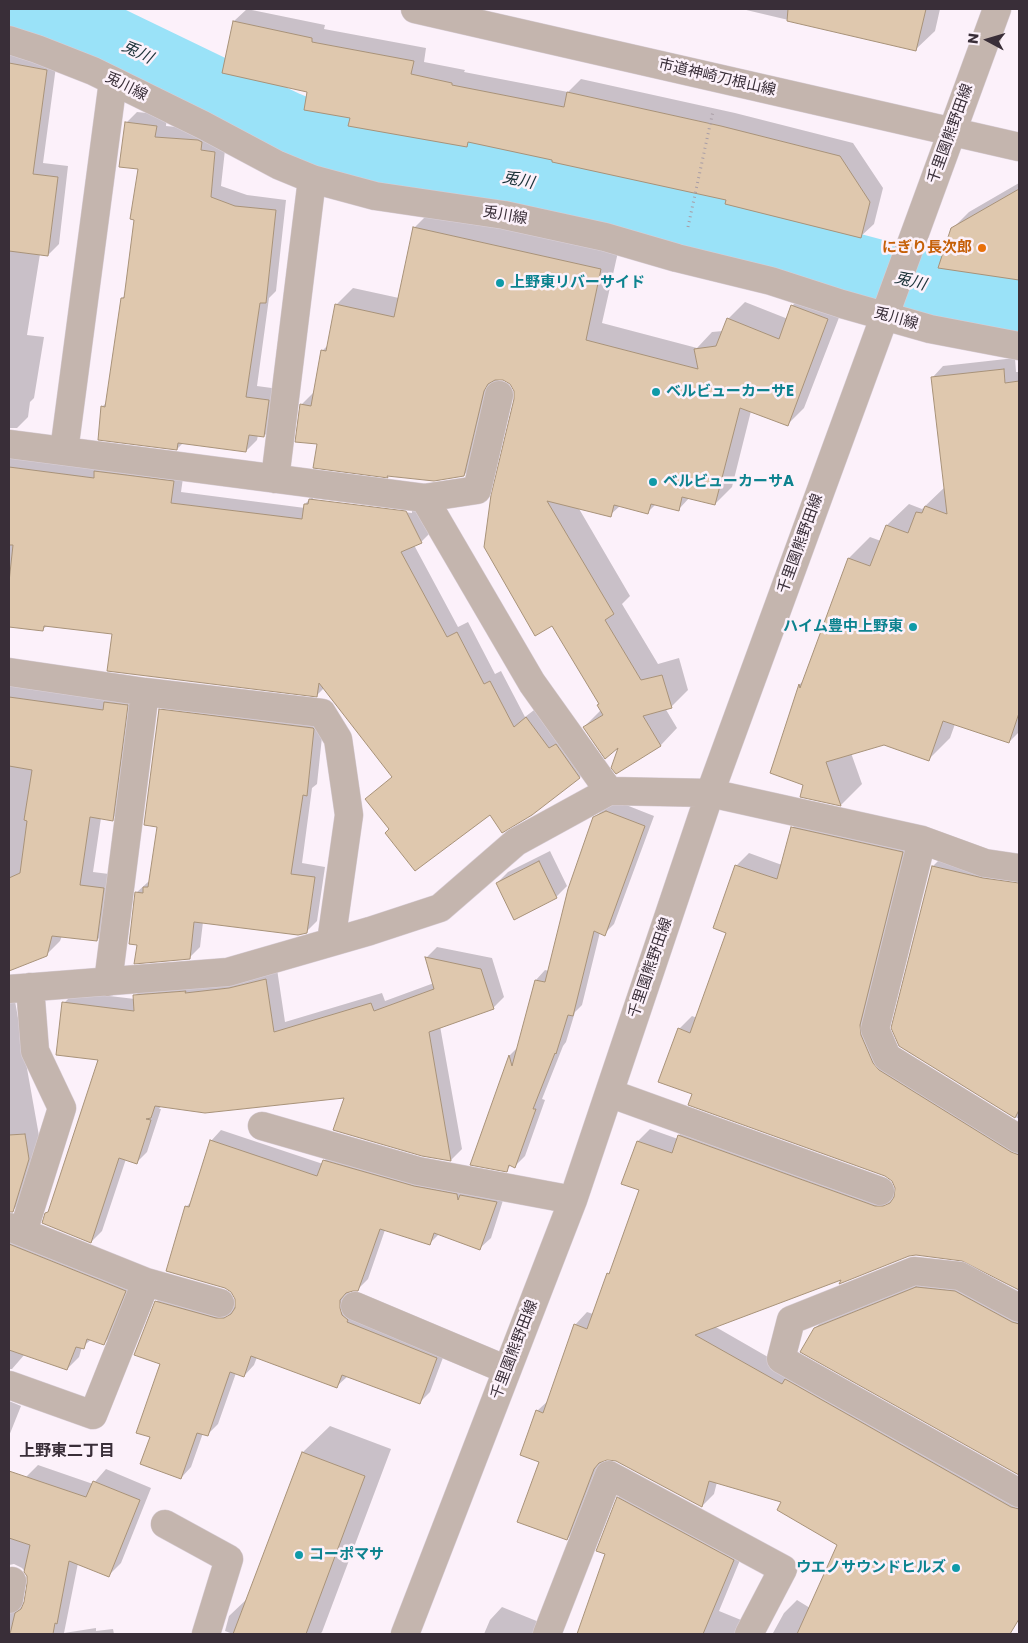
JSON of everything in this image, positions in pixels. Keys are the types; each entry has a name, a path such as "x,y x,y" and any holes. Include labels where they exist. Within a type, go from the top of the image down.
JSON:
{"street":[{"name":"市道神崎刀根山線","path":"415,9 1019,147"},
{"name":"千里園熊野田線","path":"405,1634 572,1200 710,793 997,9"},
{"name":"兎川線","path":"9,40 93,71 203,125 278,165 312,179 375,196 513,217 596,235 677,258 887,308 930,329 1019,346"},
{"path":"64,451 113,81"},
{"path":"275,479 312,179"},
{"path":"9,444 424,498 476,490 500,395"},
{"path":"424,498 532,683 609,790"},
{"path":"9,672 145,692 322,713 338,739 349,815 331,942"},
{"path":"108,982 145,692"},
{"path":"220,1303 146,1282 16,1229 62,1108 35,1051 20,988 228,972 370,931 440,908 516,842 609,790 710,793 922,840 985,863 1019,868"},
{"path":"922,840 875,1029 887,1056 1019,1139"},
{"path":"609,1093 880,1191"},
{"path":"262,1126 418,1171 572,1200"},
{"path":"1019,1308 960,1276 914,1271 792,1320 781,1359 1019,1493"},
{"path":"9,1385 93,1415 146,1282"},
{"path":"355,1306 507,1370"},
{"path":"547,1634 609,1475 783,1569 748,1634"},
{"path":"165,1524 229,1559 206,1634"}],"path":[{"path":"686,235 720,79"}],"building":[{"path":"788,9 926,9 916,51 787,21"},
{"path":"233,21 312,38 312,42 414,61 411,74 452,83 452,85 564,107 567,92 721,126 840,156 870,202 861,238 725,204 726,200 552,162 552,160 468,142 467,147 348,126 350,118 304,110 307,92 222,73"},
{"path":"9,63 47,70 33,174 58,177 48,256 9,251"},
{"path":"125,122 157,126 155,137 198,140 202,142 201,150 215,152 211,197 235,206 276,210 266,303 260,303 246,397 269,400 264,437 249,435 246,452 178,443 177,450 98,440 101,406 105,407 121,298 124,298 134,220 130,219 138,169 119,167"},
{"name":"にぎり長次郎","path":"1019,189 1019,280 938,268 951,228"},
{"path":"413,227 601,269 586,340 698,369 694,349 716,346 727,318 779,339 791,305 828,319 788,426 740,408 715,505 682,497 679,511 651,504 648,514 614,505 611,517 547,501 614,614 605,620 641,680 662,675 672,708 643,716 661,746 616,774 611,768 618,748 605,759 583,727 603,715 597,705 599,704 552,626 535,636 484,547 491,495 514,399 514,391 510,384 503,380 495,380 488,384 484,391 464,476 434,481 387,476 388,478 313,468 317,444 295,442 300,404 311,406 321,350 326,351 335,304 394,317"},
{"path":"1004,369 1005,383 1019,381 1019,713 1009,743 943,721 929,761 884,745 826,762 841,806 800,797 803,785 770,773 799,684 800,688 848,558 870,566 886,525 908,533 916,512 922,513 925,506 947,514 931,377"},
{"path":"9,467 94,478 94,471 174,481 171,503 302,519 304,504 308,504 309,499 406,511 422,543 401,552 447,637 457,632 484,684 490,681 514,727 526,717 549,748 556,744 580,778 532,815 502,833 490,815 415,871 385,833 389,829 365,799 392,777 319,683 317,697 107,671 112,634 44,626 43,631 9,627 9,582 13,545 9,545"},
{"path":"9,697 103,710 104,702 128,705 113,821 90,817 80,885 104,888 97,941 52,936 47,956 9,971 9,878 20,873 27,821 24,820 32,770 9,766"},
{"path":"159,709 314,729 307,796 303,795 291,874 315,877 307,933 298,935 194,922 190,959 134,964 137,945 129,944 135,892 143,893 143,887 148,887 157,827 144,825"},
{"path":"606,811 645,826 605,936 594,931 573,1016 568,1015 556,1054 533,1109 536,1109 515,1168 509,1165 507,1172 470,1165 509,1055 512,1066 535,980 545,982 568,889 593,817"},
{"path":"791,827 903,852 860,1025 861,1035 873,1063 879,1070 1011,1152 1019,1155 1019,1290 962,1261 916,1255 909,1256 839,1284 841,1280 695,1335 782,1384 785,1379 1011,1507 1019,1509 1019,1619 1010,1634 797,1634 837,1545 777,1510 781,1502 709,1481 702,1507 616,1461 607,1460 599,1463 594,1469 567,1540 517,1522 539,1462 520,1455 536,1410 543,1413 574,1324 587,1329 607,1273 609,1274 639,1190 621,1184 637,1141 672,1153 678,1135 875,1206 883,1206 890,1203 894,1197 895,1188 892,1181 885,1176 688,1105 692,1094 658,1082 678,1028 690,1033 726,933 713,928 735,865 777,879"},
{"path":"539,861 557,898 514,920 496,883"},
{"path":"932,866 983,878 1019,883 1019,1110 1015,1118 899,1046 891,1028"},
{"path":"425,957 481,969 494,1009 429,1032 451,1161 422,1156 333,1130 344,1098 205,1113 155,1106 151,1118 146,1119 151,1120 137,1164 119,1158 91,1243 42,1223 45,1213 48,1212 98,1060 56,1055 62,1002 134,1011 133,995 186,991 185,993 229,988 266,979 274,1032 371,1003 374,1011 434,989"},
{"path":"25,1134 29,1159 13,1212 9,1212 9,1135"},
{"path":"210,1140 317,1176 323,1160 414,1186 457,1194 458,1200 460,1195 497,1202 480,1250 434,1233 430,1245 380,1229 358,1291 346,1293 340,1300 342,1315 348,1320 347,1322 437,1358 420,1404 342,1375 337,1388 251,1356 244,1377 230,1372 208,1436 197,1433 181,1479 140,1464 150,1437 136,1433 160,1364 134,1355 155,1301 216,1318 224,1318 231,1314 235,1308 235,1299 231,1292 225,1288 166,1271 185,1206 189,1207"},
{"path":"9,1244 126,1291 104,1345 87,1339 84,1349 76,1347 67,1370 9,1350"},
{"path":"916,1287 955,1291 1019,1324 1019,1475 800,1352 814,1328"},
{"name":"コーポマサ","path":"302,1452 365,1476 306,1634 233,1634"},
{"path":"9,1471 86,1497 93,1481 140,1500 109,1577 69,1561 57,1624 55,1623 53,1634 10,1634 15,1613 21,1609 24,1602 27,1576 24,1572 30,1545 9,1538"},
{"path":"617,1497 734,1560 703,1634 577,1634 605,1554 596,1551"}],"waterway":[{"name":"兎川","path":"34,9 113,42 287,126 363,154 391,161 523,182 616,202 813,254 851,267 942,291 1019,306"}],"place":[{"name":"にぎり長次郎","path":"982,248"},
{"name":"上野東リバーサイド","path":"500,283"},
{"name":"ベルビューカーサE","path":"656,392"},
{"name":"ベルビューカーサA","path":"653,482"},
{"name":"ハイム豊中上野東","path":"913,627"},
{"name":"コーポマサ","path":"299,1555"},
{"name":"ウエノサウンドヒルズ","path":"956,1568"}],"district":[{"name":"上野東二丁目","path":"67,1452"}]}
